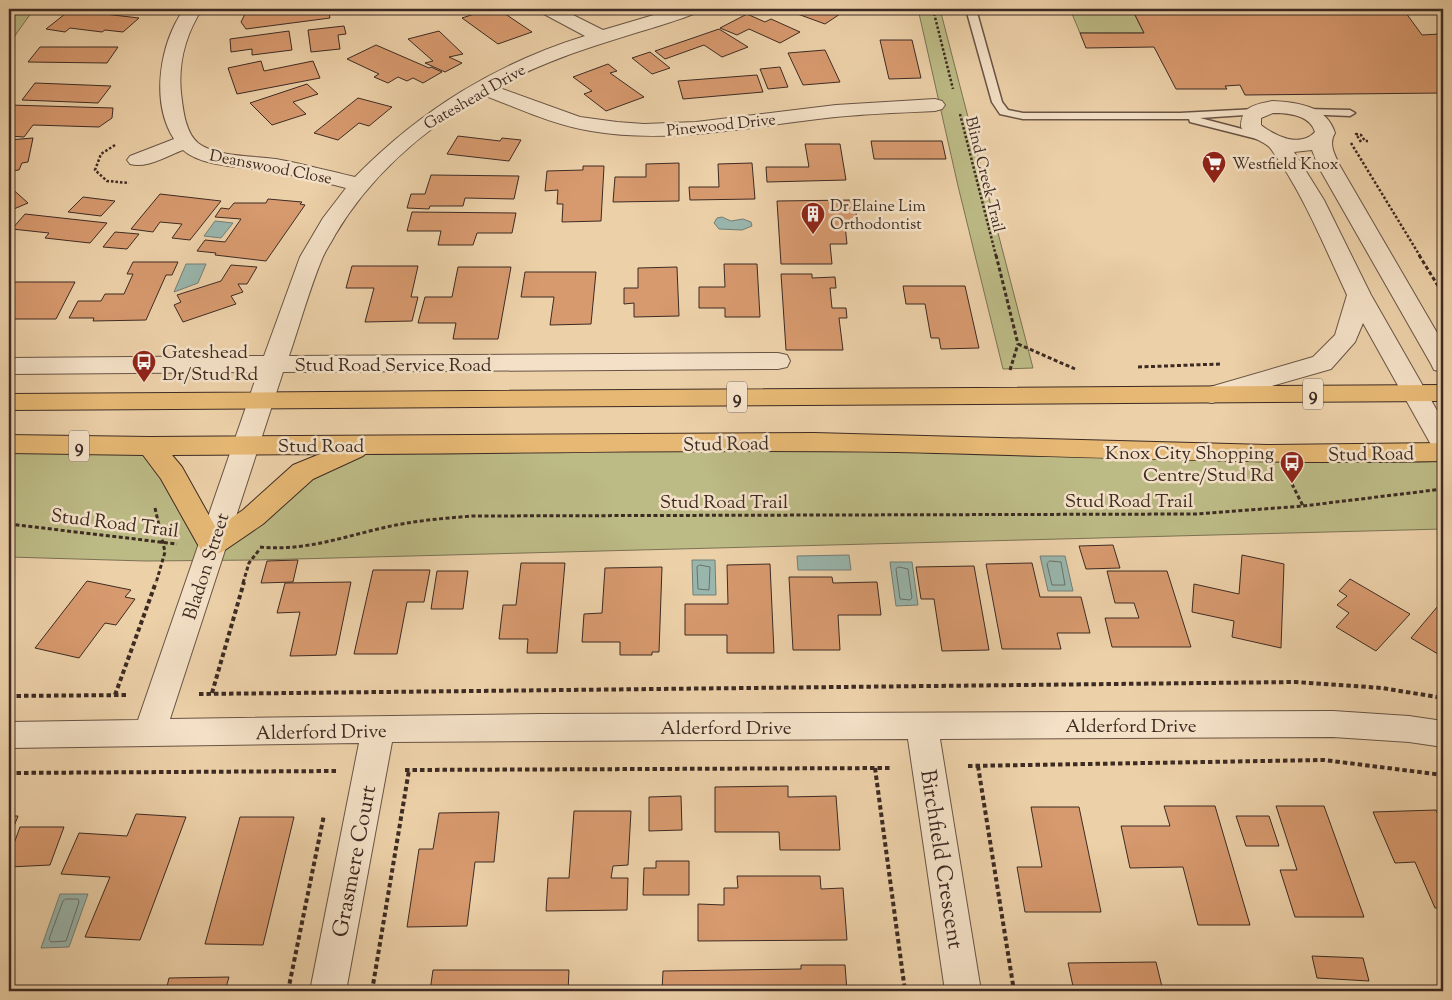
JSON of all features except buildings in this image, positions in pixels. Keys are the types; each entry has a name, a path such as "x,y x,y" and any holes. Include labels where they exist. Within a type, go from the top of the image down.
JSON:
{"main road":[{"name":"9","path":"9,402 1443,393"},
{"name":"Stud Road","path":"9,444 245,446 814,442 985,445 1268,454 1443,452"},
{"path":"150,446 172,474 212,545 253,517 303,472 369,444"}],"street":[{"name":"Deanswood Close","path":"193,9 178,41 173,60 171,82 177,119 186,142 192,148 205,154 279,166 359,184"},
{"path":"548,9 601,37"},
{"name":"Gateshead Drive","path":"262,400 311,257 321,237 359,184 375,166 422,125 444,109 540,59 601,37 690,9"},
{"name":"Pinewood Drive","path":"482,88 572,121 644,130 713,128 838,110 936,105"},
{"path":"1328,129 1321,122 1304,112 1283,107 1263,109 1251,116 1252,127 1271,140 1313,200 1359,294 1443,444"},
{"path":"1271,140 1309,144 1328,129"},
{"path":"1328,129 1322,150 1329,166 1443,364"},
{"name":"Deanswood Close","path":"136,160 186,142"},
{"path":"1212,395 1322,363 1346,337 1359,294"},
{"path":"1419,320 1443,335"},
{"name":"Stud Road Service Road","path":"9,366 778,361"},
{"name":"Bladon Street","path":"149,734 262,400"},
{"name":"Alderford Drive","path":"9,734 149,734 540,727 1333,724 1410,729 1443,734"},
{"name":"Birchfield Crescent","path":"922,726 963,991"},
{"name":"Grasmere Court","path":"328,991 378,730"}],"lane":[{"path":"971,9 996,102 1004,112 1023,116 1180,116 1256,112"},
{"path":"1304,112 1350,113 1328,129"},
{"path":"1180,116 1271,140"}],"path":[{"name":"Blind Creek Trail","path":"933,9 956,98"},
{"name":"Blind Creek Trail","path":"958,107 1018,344 1008,376"},
{"path":"1328,129 1351,142 1443,294"},
{"path":"1351,142 1362,142 1356,134 1361,134 1365,141 1368,141"},
{"path":"1292,484 1303,506"},
{"name":"Stud Road Trail","path":"9,524 55,528 99,536 163,543 250,545 278,550 400,524 482,516 1196,514 1303,506 1443,489"},
{"path":"116,695 163,564 165,552 154,504"},
{"path":"212,694 249,563 267,542"},
{"path":"199,694 1296,682 1382,688 1443,698"},
{"path":"9,696 126,695"},
{"path":"968,766 1324,760 1443,775"},
{"path":"978,766 1014,991"},
{"path":"875,768 905,991"},
{"path":"372,991 409,770 890,768"},
{"path":"9,773 333,771 331,780"},
{"path":"288,991 325,809"}],"shaded area":[{"path":"9,9 34,9 9,44"},
{"path":"918,9 940,9 1033,368 1003,369 958,186"},
{"path":"1070,9 1132,9 1144,33 1080,33"},
{"path":"9,444 150,446 212,545 267,504 369,445 1292,454 1443,452 1443,529 257,560 145,561 9,557"}],"water":[{"path":"722,217 731,221 743,219 751,222 752,226 742,230 719,229 714,223 717,218"},
{"path":"215,221 233,223 221,238 204,236"},
{"path":"186,264 206,264 198,283 174,292"},
{"path":"849,555 851,570 798,570 797,556"},
{"path":"1040,556 1065,556 1073,591 1048,591"},
{"path":"692,560 715,560 716,595 693,595"},
{"path":"890,562 912,562 918,605 896,606"},
{"path":"60,894 88,894 69,947 41,948"}],"place":[{"name":"Westfield Knox","path":"1214,184"},
{"name":"Dr Elaine Lim Orthodontist","path":"813,235"},
{"name":"Gateshead Dr/Stud Rd","path":"144,383"},
{"name":"Knox City Shopping Centre/Stud Rd","path":"1292,484"}]}
